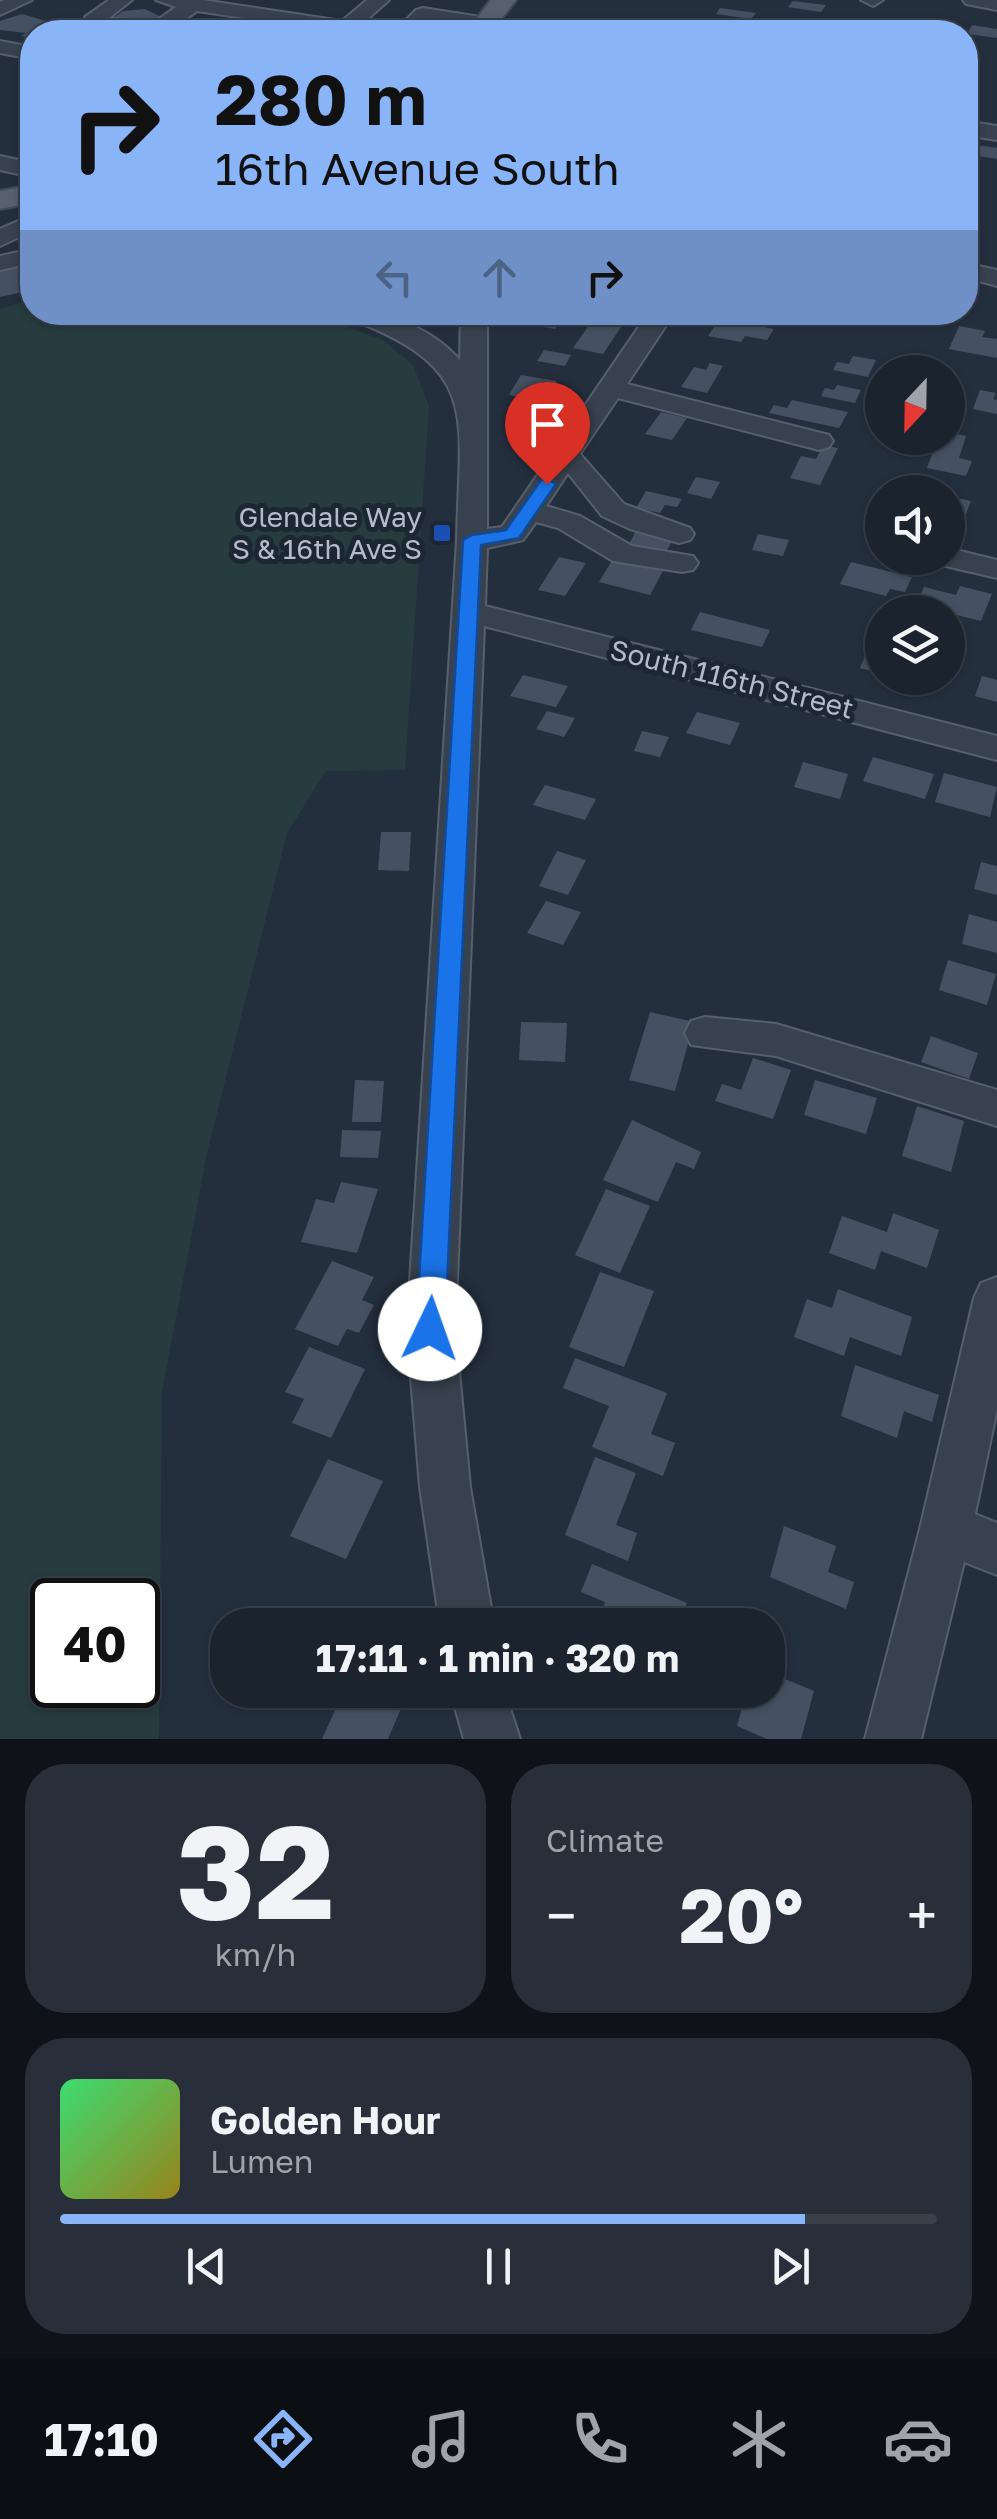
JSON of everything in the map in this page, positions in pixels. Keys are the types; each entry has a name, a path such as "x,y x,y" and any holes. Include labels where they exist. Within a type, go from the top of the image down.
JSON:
{"street":[{"path":"0,9 22,0"},
{"path":"93,20 122,0"},
{"path":"166,0 355,18"},
{"path":"431,0 492,17"},
{"path":"973,0 997,4"},
{"path":"178,20 209,4"},
{"path":"388,325 436,350 458,378 467,399 471,437"},
{"path":"436,350 460,325"},
{"path":"464,1608 445,1487 430,1329 472,540 472,325"},
{"path":"472,540 512,534 653,325"},
{"path":"611,388 820,441"},
{"path":"529,510 569,522 624,554 680,548 607,506 585,470 564,457"},
{"path":"965,561 997,569"},
{"name":"South 116th Street","path":"466,611 997,748"},
{"path":"705,1033 776,1040 997,1108"},
{"path":"893,1739 946,1530 997,1298"},
{"path":"946,1530 997,1549"},
{"path":"483,1708 492,1739"}],"green space":[{"path":"20,303 20,325 342,325 383,340 413,365 429,406 405,770 326,771 287,833 207,1153 162,1392 160,1623 160,1578 30,1578 30,1708 159,1708 159,1739 0,1739 0,309"}],"building":[{"path":"793,1 826,5 821,12 788,7"},
{"path":"720,8 756,13 751,19 716,14"},
{"path":"145,9 161,17 110,20 123,11"},
{"path":"22,14 43,20 20,20 20,32 0,30 0,21"},
{"path":"978,26 997,29 997,38 978,35"},
{"path":"978,145 997,148 997,159 978,156"},
{"path":"18,264 20,293 0,297 0,268"},
{"path":"589,325 622,325 603,354 573,348"},
{"path":"715,325 774,329 767,340 745,336 741,342 708,336"},
{"path":"959,326 985,331 982,337 997,339 997,358 949,349"},
{"path":"544,350 571,355 565,366 537,361"},
{"path":"853,356 865,358 865,376 833,370 837,362 849,364"},
{"path":"710,363 723,366 707,393 681,387 694,367 706,370"},
{"path":"521,375 557,381 545,402 509,395"},
{"path":"837,385 861,390 855,403 821,396 825,388 834,390"},
{"path":"980,390 996,393 993,399 997,400 997,414 973,409"},
{"path":"792,400 848,412 839,428 769,413 774,405 787,408"},
{"path":"661,412 687,418 672,440 645,434"},
{"path":"524,413 542,416 531,437 513,434"},
{"path":"823,445 838,448 820,485 790,478 801,456 816,459"},
{"path":"932,455 960,455 959,458 972,461 966,476 927,468"},
{"path":"696,477 720,482 711,499 687,493"},
{"path":"646,491 682,499 677,507 665,505 660,513 636,508"},
{"path":"637,529 674,537 664,556 627,548"},
{"path":"758,534 789,540 783,556 752,550"},
{"path":"559,557 586,563 565,596 538,590"},
{"path":"613,559 663,571 650,595 599,582"},
{"path":"851,562 865,565 865,575 912,577 905,592 890,589 887,595 840,584"},
{"path":"960,586 992,594 981,621 965,617 965,595 956,595"},
{"path":"924,587 956,595 920,595"},
{"path":"700,612 770,630 762,647 691,630"},
{"path":"523,675 568,686 556,707 510,696"},
{"path":"982,676 997,680 997,702 975,696"},
{"path":"547,711 575,718 564,737 536,729"},
{"path":"697,712 740,723 730,745 686,733"},
{"path":"642,731 669,737 660,757 634,751"},
{"path":"873,757 934,774 925,799 863,781"},
{"path":"803,762 848,774 840,799 794,787"},
{"path":"944,773 997,787 990,817 935,802"},
{"path":"545,785 596,799 585,820 533,805"},
{"path":"381,832 411,832 409,871 378,870"},
{"path":"557,851 586,860 568,895 539,886"},
{"path":"981,862 997,866 997,895 974,889"},
{"path":"546,901 581,912 563,945 527,933"},
{"path":"969,914 997,922 997,953 962,944"},
{"path":"948,960 996,974 987,1005 939,990"},
{"path":"650,1012 694,1022 675,1091 629,1080"},
{"path":"521,1022 567,1023 565,1062 519,1060"},
{"path":"931,1036 978,1053 969,1079 921,1062"},
{"path":"753,1058 791,1070 773,1119 715,1101 722,1084 741,1090"},
{"path":"355,1080 384,1081 381,1122 352,1122"},
{"path":"815,1080 877,1098 866,1134 804,1115"},
{"path":"917,1106 964,1121 951,1172 902,1156"},
{"path":"632,1120 701,1152 694,1169 676,1162 658,1202 603,1180"},
{"path":"342,1130 381,1131 378,1158 340,1157"},
{"path":"341,1182 378,1189 357,1253 301,1242 316,1199 334,1203"},
{"path":"606,1189 650,1206 620,1273 575,1255"},
{"path":"893,1213 939,1230 927,1268 881,1251 875,1270 829,1253 842,1216 887,1232"},
{"path":"332,1261 374,1277 362,1300 374,1305 359,1333 347,1329 338,1346 295,1329"},
{"path":"600,1272 654,1291 624,1367 569,1347"},
{"path":"838,1289 912,1317 901,1356 850,1337 844,1356 794,1337 807,1299 832,1308"},
{"path":"309,1347 365,1369 331,1438 292,1423 304,1399 285,1392"},
{"path":"575,1358 667,1393 651,1434 675,1443 663,1476 592,1447 609,1406 563,1388"},
{"path":"855,1365 939,1395 932,1422 904,1411 897,1438 841,1416"},
{"path":"595,1457 636,1473 616,1525 637,1533 628,1561 565,1535"},
{"path":"328,1459 383,1481 346,1559 290,1536"},
{"path":"784,1526 836,1546 828,1572 854,1582 846,1609 770,1577"},
{"path":"592,1564 687,1603 685,1608 603,1608 605,1602 581,1592"},
{"path":"785,1679 814,1691 801,1739 767,1739 737,1726 742,1708 785,1708"},
{"path":"336,1708 401,1708 388,1739 322,1739"}],"place":[{"name":"Glendale Way S & 16th Ave S","path":"442,533"}],"route":[{"path":"430,1329 472,540 512,534 547,484"}]}
